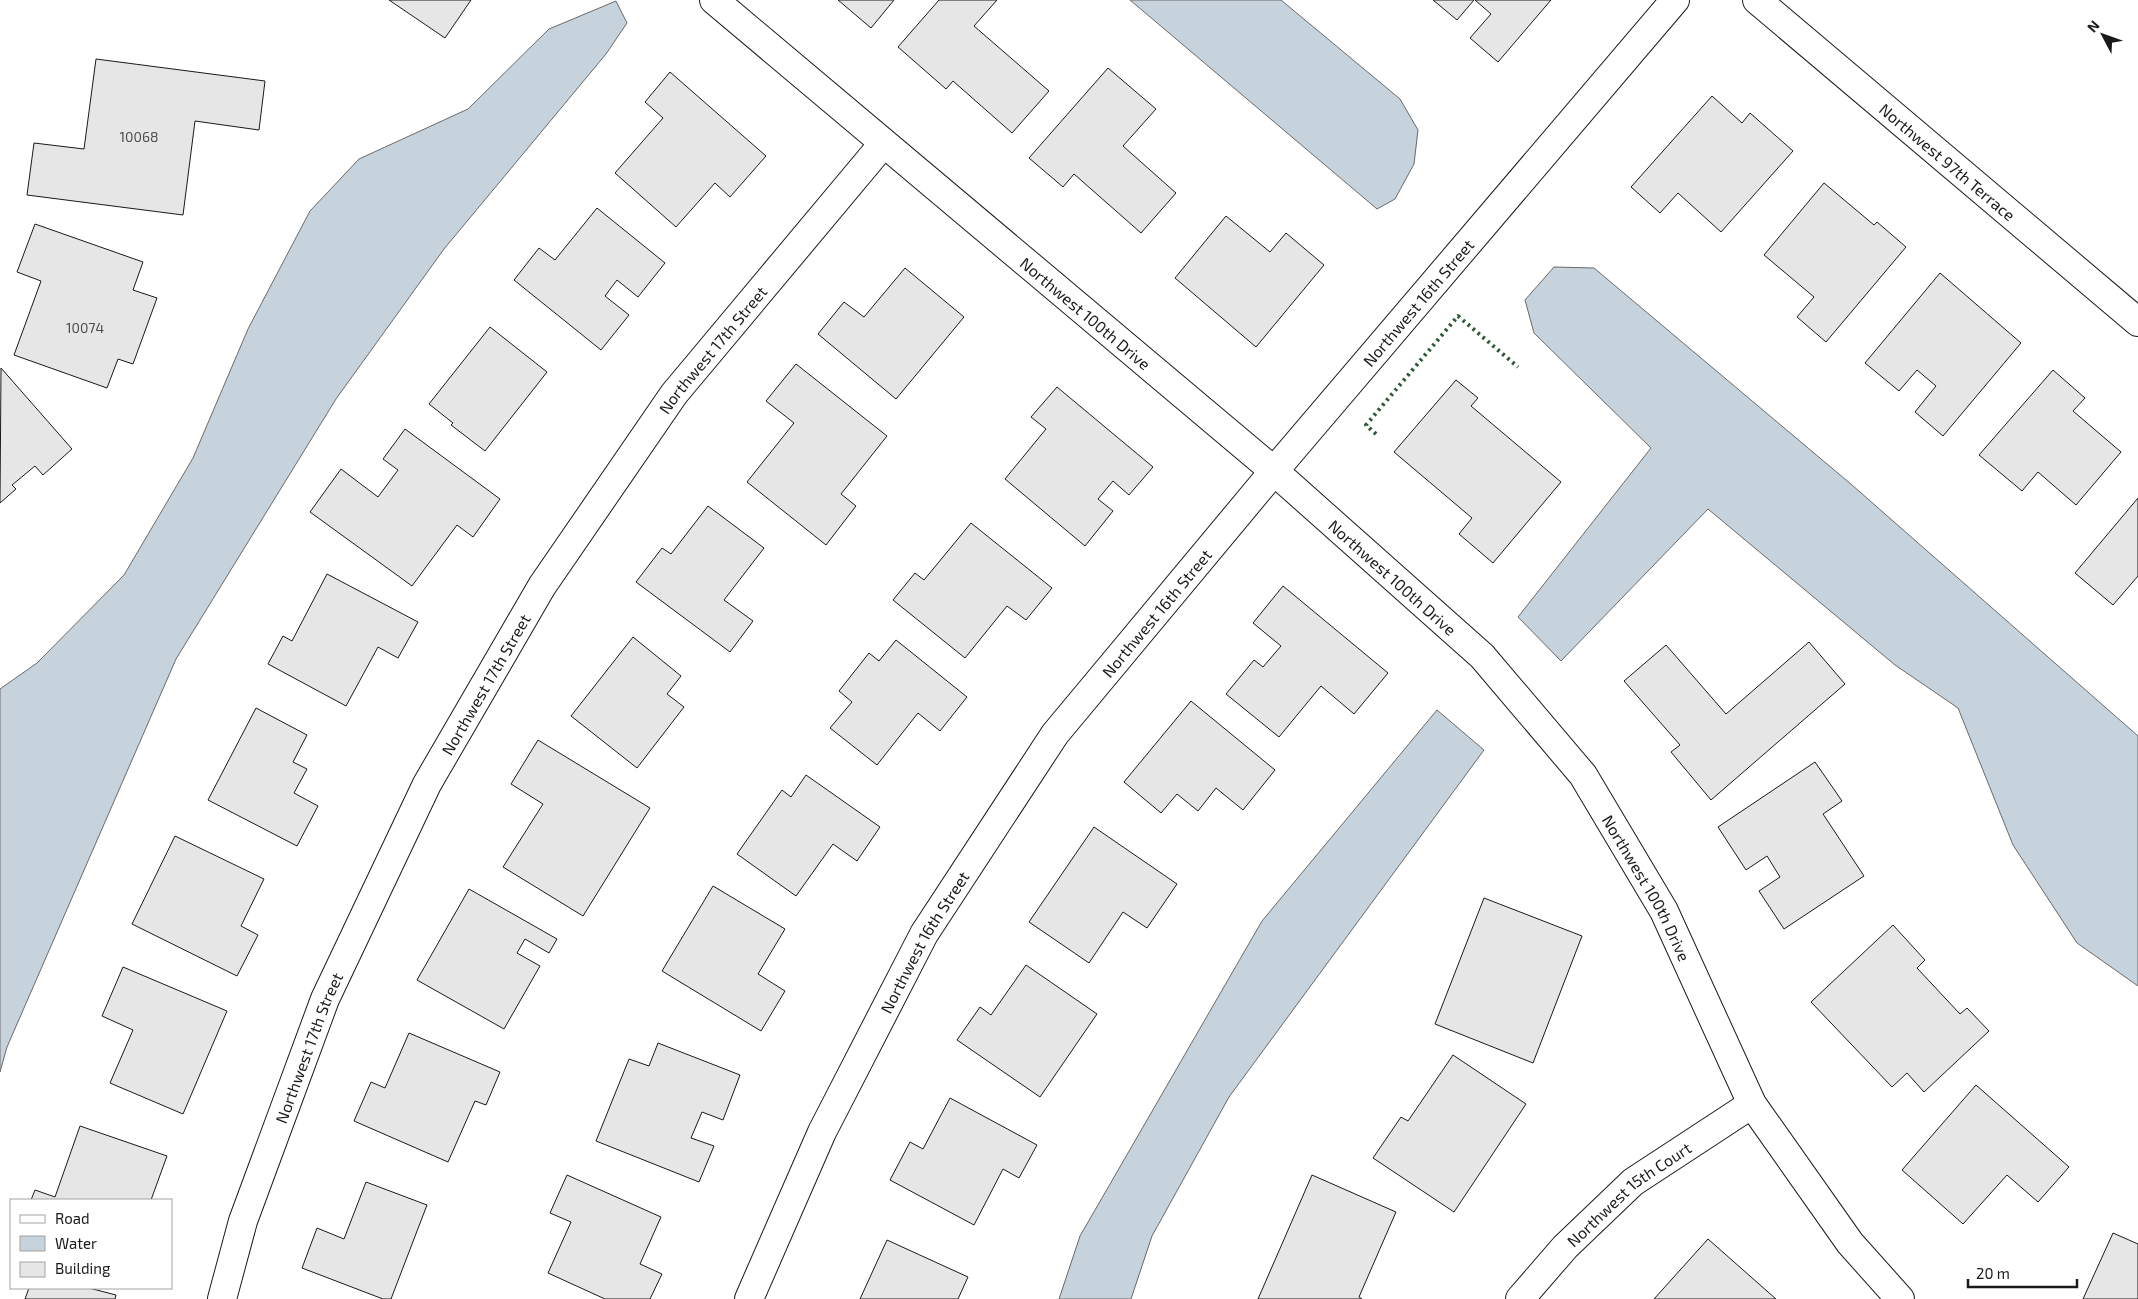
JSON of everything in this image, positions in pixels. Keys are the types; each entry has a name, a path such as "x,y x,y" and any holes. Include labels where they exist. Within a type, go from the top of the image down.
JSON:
{"street":[{"name":"Northwest 100th Drive","path":"714,0 1274,470 1482,656 1583,775 1664,911 1752,1104 1850,1243 1900,1299"},
{"name":"Northwest 16th Street","path":"749,1299 822,1132 924,934 1055,734 1274,470 1675,0"},
{"name":"Northwest 97th Terrace","path":"1758,0 2138,322"},
{"name":"Northwest 17th Street","path":"222,1299 243,1221 325,998 437,767 542,586 674,394 884,144"},
{"name":"Northwest 15th Court","path":"1520,1299 1565,1247 1633,1182 1752,1104"}],"water":[{"path":"1130,0 1281,0 1400,99 1418,130 1414,164 1395,199 1377,209"},
{"path":"616,1 627,23 606,54 444,249 336,399 176,659 7,1047 0,1072 0,689 37,663 124,575 193,458 248,329 310,211 359,159 468,109 549,29"},
{"path":"1554,267 1594,268 1852,485 2138,736 2138,986 2077,943 2013,845 1958,708 1895,665 1708,509 1561,661 1518,617 1651,448 1534,333 1525,300"},
{"path":"1437,710 1484,750 1229,1097 1152,1236 1131,1299 1059,1299 1080,1236 1262,921"}],"building":[{"path":"389,0 471,0 445,38"},
{"path":"838,0 894,0 871,28"},
{"path":"939,0 997,0 974,26 1049,91 1012,133 953,81 946,89 898,47"},
{"path":"1433,0 1474,0 1457,20"},
{"path":"1475,0 1551,0 1498,62 1470,38 1491,14"},
{"path":"96,59 265,81 259,130 195,121 183,215 27,195 34,143 84,149"},
{"path":"1108,68 1156,109 1123,146 1176,193 1141,233 1074,174 1063,187 1029,158"},
{"path":"670,72 766,156 730,197 715,183 676,227 615,173 663,118 645,102"},
{"path":"1712,96 1742,123 1750,113 1793,151 1721,232 1678,193 1660,213 1631,187"},
{"path":"1824,183 1874,225 1877,222 1906,247 1826,342 1797,317 1814,297 1764,255"},
{"path":"597,208 665,263 638,297 617,280 605,296 629,315 601,350 514,280 539,248 555,260"},
{"path":"1226,216 1270,252 1286,233 1324,265 1256,347 1175,278"},
{"path":"35,224 143,262 133,290 157,298 133,364 118,359 107,388 14,355 41,281 17,272"},
{"path":"905,268 964,317 896,399 818,334 844,302 864,317"},
{"path":"1940,273 2021,343 1943,436 1915,412 1936,386 1917,370 1899,391 1865,363"},
{"path":"490,327 547,372 485,451 451,425 453,423 429,404"},
{"path":"796,364 887,436 841,494 856,506 826,545 747,482 794,423 766,401"},
{"path":"1,368 72,449 43,475 35,466 12,485 16,489 0,503"},
{"path":"2053,370 2085,398 2073,411 2121,452 2076,505 2038,472 2022,491 1979,455"},
{"path":"1456,380 1478,398 1471,406 1561,482 1493,563 1459,534 1472,518 1394,452"},
{"path":"1057,387 1153,467 1129,495 1113,481 1098,499 1113,511 1085,546 1005,479 1046,429 1031,417"},
{"path":"405,429 500,499 473,537 457,525 412,586 310,512 341,469 378,497 398,470 383,459"},
{"path":"2138,498 2138,576 2113,605 2075,573"},
{"path":"708,506 764,548 724,600 753,621 730,652 636,582 662,548 671,554"},
{"path":"971,523 1052,588 1026,620 1007,606 965,658 893,600 915,573 924,580"},
{"path":"327,574 418,622 398,658 378,647 346,706 268,664 283,636 292,641"},
{"path":"1283,586 1388,673 1354,714 1321,686 1279,737 1226,694 1254,660 1263,667 1281,646 1253,623"},
{"path":"633,637 681,676 667,694 684,707 637,768 571,716"},
{"path":"896,640 967,697 940,731 918,713 877,765 830,728 852,702 839,691 869,653 879,661"},
{"path":"1809,642 1845,684 1711,800 1671,752 1680,745 1624,681 1666,645 1726,714"},
{"path":"1191,701 1275,770 1243,810 1216,788 1198,811 1177,794 1161,813 1124,782"},
{"path":"256,708 307,735 293,762 307,769 294,793 318,806 297,846 208,800"},
{"path":"538,740 650,808 583,916 503,867 543,804 511,784"},
{"path":"1815,762 1842,801 1823,814 1864,876 1784,929 1759,891 1780,877 1767,856 1746,870 1718,827"},
{"path":"806,775 880,827 857,861 833,844 796,896 737,854 782,790 791,797"},
{"path":"1094,827 1177,884 1147,928 1123,912 1089,963 1029,922"},
{"path":"175,836 264,879 241,926 258,935 237,976 132,924"},
{"path":"713,886 785,929 758,974 785,991 761,1031 662,971"},
{"path":"469,889 557,939 549,953 525,939 517,953 540,966 504,1029 417,980"},
{"path":"1484,898 1582,936 1533,1063 1435,1024"},
{"path":"1893,925 1925,960 1917,968 1960,1014 1967,1008 1989,1031 1924,1092 1907,1073 1892,1087 1811,1002"},
{"path":"1026,965 1097,1014 1040,1097 957,1040 980,1007 991,1015"},
{"path":"123,967 227,1011 183,1114 110,1083 133,1030 102,1016"},
{"path":"409,1033 500,1072 486,1105 475,1101 448,1162 354,1121 371,1082 385,1088"},
{"path":"658,1043 740,1075 723,1120 702,1112 691,1138 714,1146 699,1182 596,1141 629,1059 649,1066"},
{"path":"1453,1055 1526,1104 1454,1212 1373,1158 1401,1117 1408,1121"},
{"path":"1976,1085 2069,1167 2038,1202 2007,1175 1963,1224 1902,1170"},
{"path":"950,1098 1037,1145 1019,1178 1003,1169 974,1225 890,1180 910,1142 923,1149"},
{"path":"80,1126 167,1156 151,1199 31,1199 35,1190 55,1197"},
{"path":"567,1175 661,1217 640,1264 662,1274 650,1299 605,1299 548,1273 571,1222 550,1213"},
{"path":"1312,1175 1396,1212 1359,1297 1362,1299 1258,1299"},
{"path":"366,1182 427,1205 391,1299 383,1299 302,1268 317,1228 344,1239"},
{"path":"2113,1233 2138,1244 2138,1299 2083,1299"},
{"path":"1708,1239 1776,1299 1654,1299"},
{"path":"887,1240 968,1277 958,1299 860,1299"},
{"path":"29,1289 93,1289 116,1295 115,1299 25,1299"}],"hedge":[{"path":"1376,434 1366,425 1458,316 1518,367"}]}
